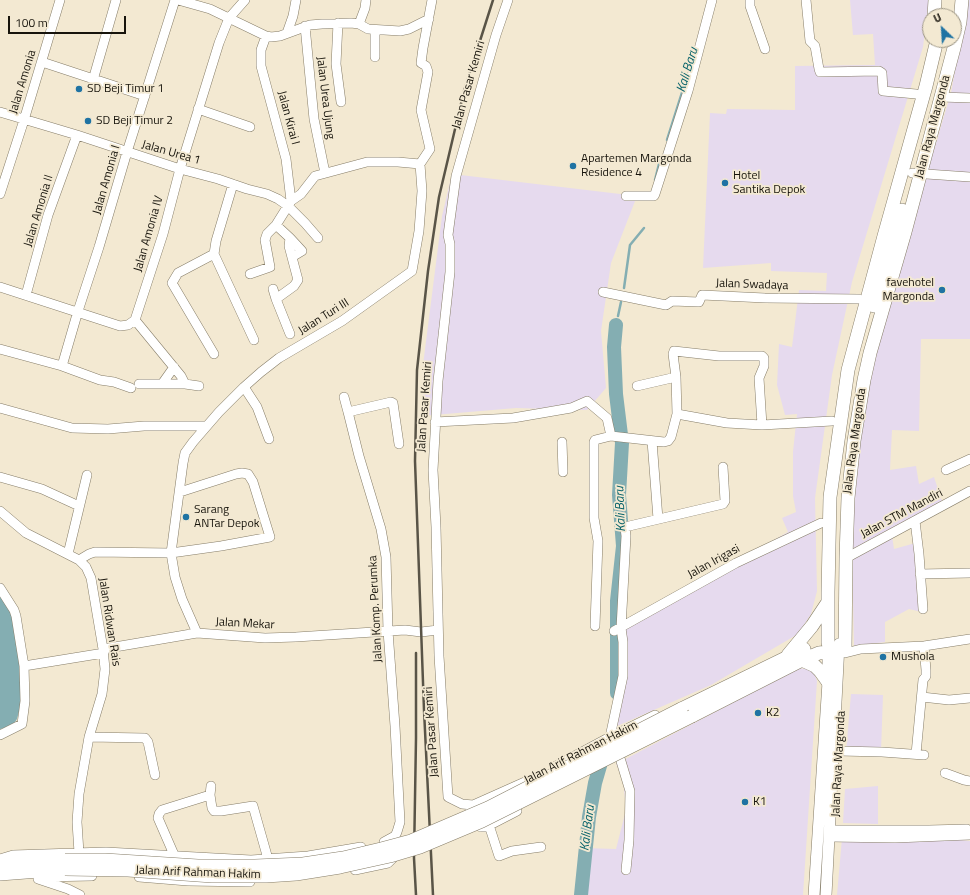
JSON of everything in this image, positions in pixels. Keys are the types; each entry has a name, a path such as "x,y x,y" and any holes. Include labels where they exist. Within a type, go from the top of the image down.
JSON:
{"highway":[{"name":"Jalan Raya Margonda","path":"927,91 955,43 962,0"},
{"name":"Jalan Raya Margonda","path":"838,648 828,597 822,577 821,523 829,470 855,359 927,91 930,48"},
{"name":"Jalan Raya Margonda","path":"828,597 829,470 832,421 855,359 916,173 927,91 935,48"},
{"name":"Jalan Raya Margonda","path":"838,648 844,497 859,299 927,91 945,48"},
{"path":"784,659 812,626 828,597"},
{"name":"Jalan Arif Rahman Hakim","path":"0,864 65,864 212,876 266,876 296,874 340,868 390,856 420,848 482,821 692,716 702,704 784,659 811,646 838,648"},
{"name":"Jalan Arif Rahman Hakim","path":"0,874 65,864 104,860 198,866 303,864 343,858 381,849 410,841 488,808 681,709 702,704 819,653 838,648"},
{"path":"802,660 815,666 828,682"}],"main road":[{"name":"Jalan Raya Margonda","path":"814,895 828,682 838,648"},
{"name":"Jalan Raya Margonda","path":"826,895 840,751 838,648"},
{"name":"Jalan Raya Margonda","path":"832,895 838,648"}],"street":[{"name":"Jalan Amonia","path":"0,194 60,0"},
{"path":"93,80 116,0"},
{"name":"Jalan Amonia I","path":"62,366 144,96 175,0"},
{"path":"178,0 211,4 229,18 265,39 305,26 338,23 359,24 368,29 375,30 400,31 408,29 429,19"},
{"name":"Jalan Amonia IV","path":"135,320 163,234 180,169 219,43 229,18 245,0"},
{"path":"287,33 293,16 296,0"},
{"path":"359,24 365,8 366,0"},
{"path":"250,274 270,267 265,240 267,234 290,204 301,194 315,176 367,162 420,164 430,149 421,110 428,72 426,66 421,63 432,0"},
{"name":"Jalan Pasar Kemiri","path":"473,805 462,804 448,797 438,630 436,527 433,470 435,422 450,272 450,244 448,235 456,176 496,35 508,0"},
{"path":"626,196 649,196 659,184 671,141 688,91 712,0"},
{"path":"750,0 750,6 765,49"},
{"path":"806,0 810,41 815,46 820,72 879,71 882,73 883,91 927,91 970,98"},
{"path":"338,23 336,64 341,102"},
{"name":"Jalan Urea Ujung","path":"305,26 314,119 325,173"},
{"path":"375,30 375,57"},
{"name":"Jalan Kirai I","path":"265,39 261,50 262,66 286,159 290,204"},
{"path":"42,62 144,96"},
{"path":"198,109 250,127"},
{"name":"Jalan Urea 1","path":"0,112 77,135 180,169 218,178 247,189 267,194 290,204 318,238"},
{"name":"Jalan Amonia II","path":"26,295 48,215 77,135"},
{"name":"Jalan Turi III","path":"197,633 182,599 175,577 171,553 185,453 206,426 244,386 279,358 342,321 412,271 419,231 422,192 420,164"},
{"path":"916,173 970,177"},
{"path":"233,184 216,241 214,254 254,340"},
{"path":"276,224 290,238 289,246 297,282 276,299"},
{"path":"214,254 178,273 172,283 214,354"},
{"path":"0,287 124,326 135,320 174,367 185,384"},
{"path":"273,289 290,334"},
{"name":"Jalan Swadaya","path":"603,292 666,304 672,301 699,302 702,295 765,298 859,299"},
{"path":"0,349 62,366 100,380 135,386 162,384 185,384 199,386"},
{"path":"595,626 598,541 594,518 595,440 612,437 664,442 670,439 677,414 674,351 719,356 763,356 764,366 759,378 762,424"},
{"path":"162,384 174,367"},
{"path":"637,386 676,377"},
{"path":"244,386 257,407 269,439"},
{"name":"Jalan Komp. Perumka","path":"344,397 359,456 381,528 386,557 388,631 400,822 395,836 384,842"},
{"path":"435,422 513,418 571,408 587,401 606,418 612,437"},
{"path":"348,412 391,402 393,403 398,444"},
{"path":"0,408 72,428 108,430 144,426 206,426"},
{"path":"677,414 727,423 762,424 832,421"},
{"path":"652,441 658,519"},
{"path":"562,442 563,472"},
{"path":"946,470 970,459"},
{"path":"610,737 623,676 623,642 617,630 626,536 625,527 722,504 725,501 723,467"},
{"path":"0,511 26,533 80,560 95,552 171,553 270,537 254,482 248,474 236,474 180,492"},
{"path":"68,554 88,475"},
{"path":"0,477 42,489 79,506"},
{"name":"Jalan STM Mandiri","path":"842,558 970,491"},
{"path":"914,521 919,554 923,609"},
{"name":"Jalan Irigasi","path":"617,630 736,563 821,523"},
{"name":"Jalan Ridwan Rais","path":"79,853 77,809 80,783 89,737 102,694 105,669 91,578 86,567 80,560"},
{"path":"920,574 970,573"},
{"path":"0,588 16,616 24,666 25,701 23,723 0,735"},
{"name":"Jalan Mekar","path":"24,666 197,633 265,638 405,630 421,632 438,630"},
{"path":"838,648 861,649 924,646 970,639"},
{"path":"840,751 920,755 918,723 924,680 926,676 924,646"},
{"path":"922,697 949,700 970,698"},
{"name":"Jalan Arif Rahman Hakim","path":"473,805 521,784 610,737 664,711 702,704"},
{"name":"Jalan Arif Rahman Hakim","path":"489,825 673,730 702,704"},
{"path":"89,737 145,738 148,742 155,775"},
{"path":"620,758 630,791 629,840 626,870"},
{"path":"945,773 970,781"},
{"path":"174,857 158,818 159,814 162,810 211,791 212,808 214,810 221,811 253,806 268,859"},
{"path":"473,805 470,811 474,823 481,827 489,825 499,856 512,851 542,847"},
{"path":"833,834 970,829"},
{"path":"833,834 895,838 970,835"},
{"name":"Jalan Arif Rahman Hakim","path":"0,859 13,855 79,853 120,853 174,857 268,859 308,856 344,851 384,842 390,844 393,848 394,854 393,858 388,864 315,877 284,880 232,883 132,877 31,877"},
{"path":"278,858 285,863 286,877 284,880"},
{"path":"14,873 68,889 80,895"}],"shaded area":[{"path":"850,0 929,0 928,8 922,8 923,48 852,282 832,375 815,498 817,591 811,614 798,634 711,685 608,730 621,669 623,626 788,532 782,518 796,512 793,496 793,452 797,414 785,415 777,385 779,344 792,347 799,290 826,291 827,273 771,271 771,263 703,268 710,113 726,114 727,109 795,110 795,66 875,65 873,34 853,35"},
{"path":"964,0 970,0 970,339 921,339 919,431 892,430 890,470 916,466 919,484 934,477 942,501 891,530 894,549 919,542 922,612 909,609 885,622 885,642 854,646 851,503 868,383 907,239 951,93 959,48 962,48"},
{"path":"452,174 637,196 611,263 601,331 606,388 587,410 516,408 422,416 423,365 442,216"},
{"path":"799,668 813,670 817,681 803,895 575,895 580,853 584,848 616,849 626,810 623,778 616,764"},
{"path":"851,694 883,695 881,751 846,752"},
{"path":"878,786 878,824 843,823 845,789"},
{"path":"910,835 970,841 970,895 837,895 842,838"}],"water":[{"path":"0,592 14,615 22,671 20,708 17,719 13,725 0,729"}],"waterway":[{"name":"Kali Baru","path":"667,140 686,80"},
{"name":"Kali Baru","path":"655,180 661,156"},
{"name":"Kali Baru","path":"624,288 630,245 644,228"},
{"name":"Kali Baru","path":"618,316 621,302"},
{"name":"Kali Baru","path":"616,325 614,347 616,394 622,443 619,495 623,546 617,601 617,693"},
{"name":"Kali Baru","path":"581,895 589,817 595,783 604,752"}],"railway":[{"path":"433,895 424,710 415,461 417,370 428,271 439,197 464,91 493,0"},
{"path":"416,653 414,858 416,895"}],"place":[{"name":"SD Beji Timur 1","path":"79,89"},
{"name":"SD Beji Timur 2","path":"88,121"},
{"name":"Apartemen Margonda Residence 4","path":"573,166"},
{"name":"Hotel Santika Depok","path":"725,183"},
{"name":"favehotel Margonda","path":"942,290"},
{"name":"Sarang ANTar Depok","path":"186,517"},
{"name":"Mushola","path":"883,657"},
{"name":"K2","path":"758,713"},
{"name":"K1","path":"745,802"}]}
